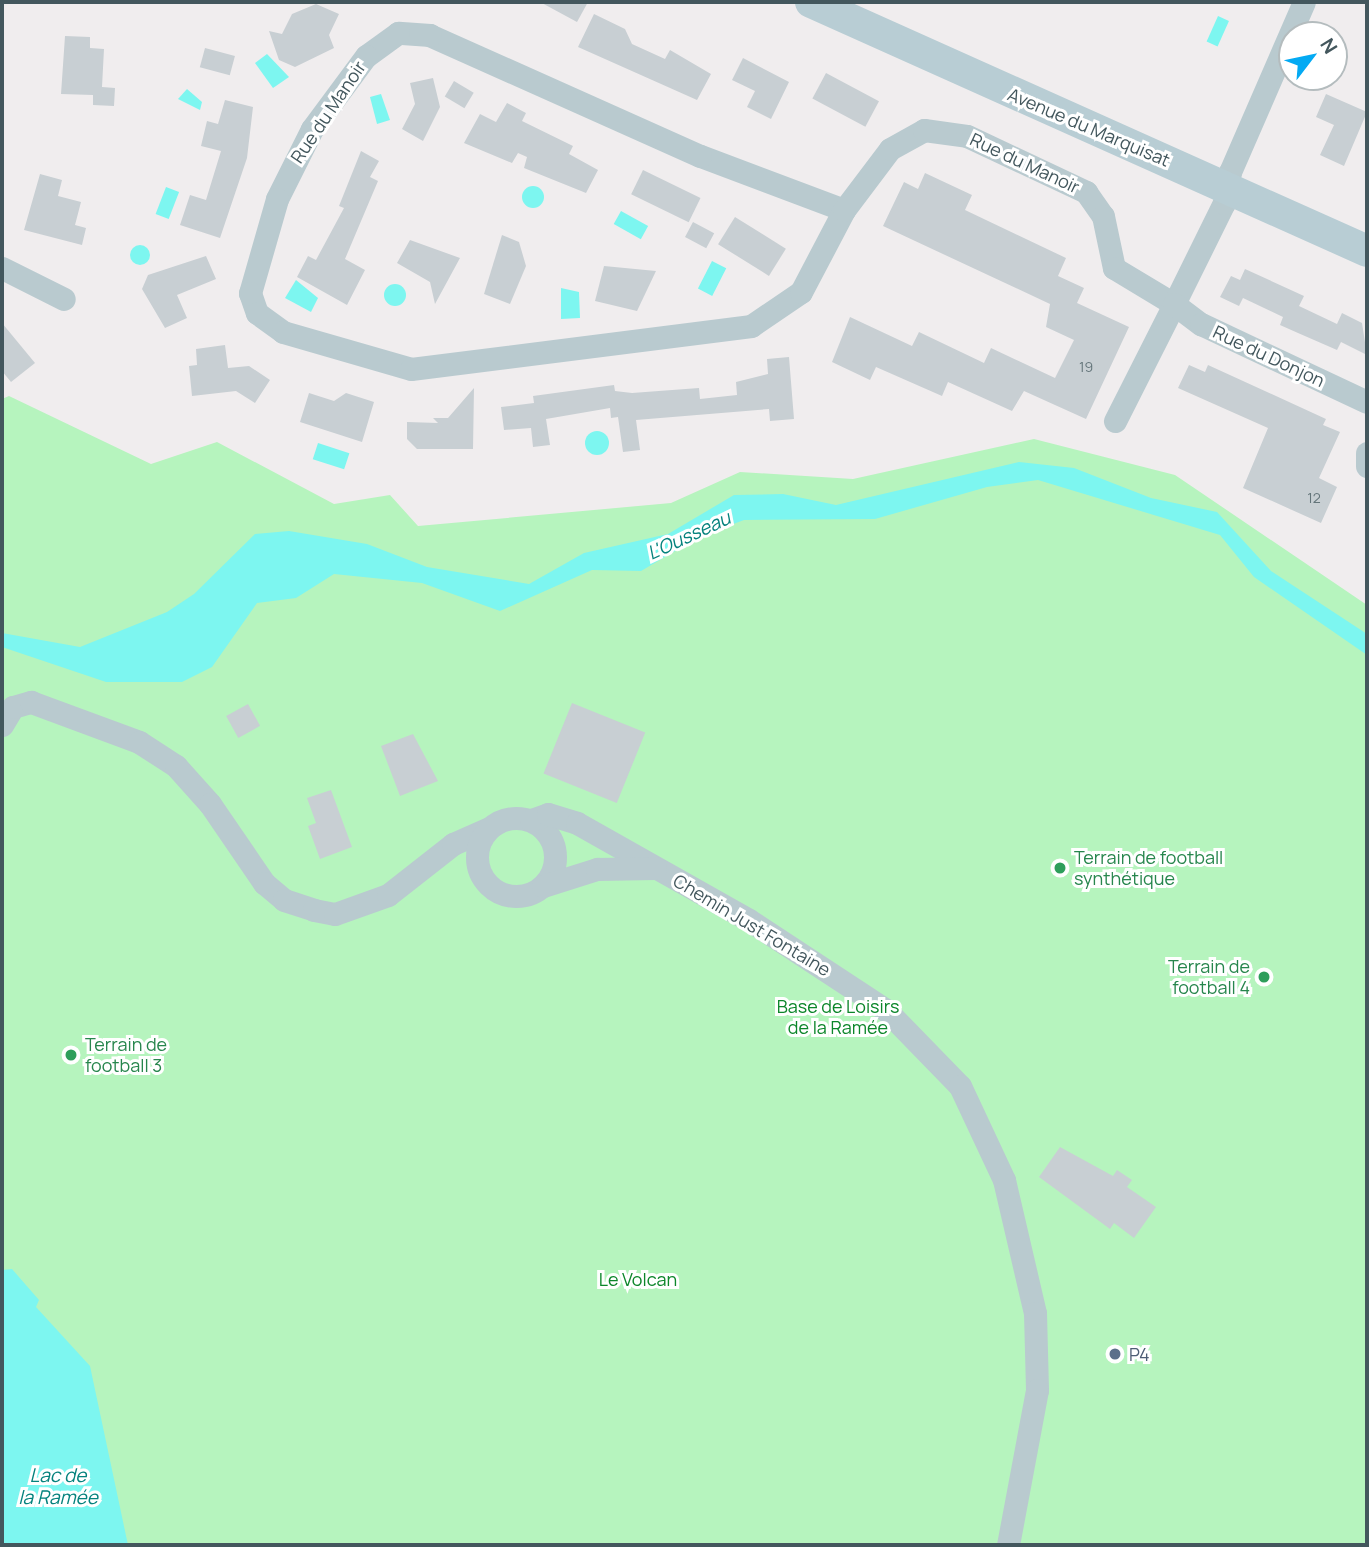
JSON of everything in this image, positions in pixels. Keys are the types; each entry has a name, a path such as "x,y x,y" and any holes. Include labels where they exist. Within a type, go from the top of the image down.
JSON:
{"main road":[{"name":"Avenue du Marquisat","path":"811,2 1367,251"}],"street":[{"path":"1115,421 1174,304 1304,2"},
{"name":"Rue du Manoir","path":"844,210 700,156 430,35 398,33 366,55 313,129 277,199 250,293 257,313 283,332 411,369 751,326 801,292 844,210 898,140 924,130 952,131 1086,192 1103,215 1114,268 1174,304"},
{"path":"2,268 64,299"},
{"name":"Rue du Donjon","path":"1174,304 1200,324 1367,402"},
{"path":"1367,453 1367,466"},
{"path":"2,725 13,707 31,702 139,742 176,766 264,883 294,904 335,914 358,908 425,867 489,828 509,818 531,820 549,834 556,855 543,886 512,896 457,864 425,867"},
{"name":"Chemin Just Fontaine","path":"531,820 558,815 749,920 886,1010 936,1056 976,1112 1025,1253 1037,1342 1035,1402 1008,1545"},
{"path":"484,879 478,847 489,828"},
{"name":"Chemin Just Fontaine","path":"543,886 597,869 655,868"}],"green space":[{"name":"Base de Loisirs de la Ramée","path":"9,396 151,464 217,442 334,504 390,495 418,526 671,503 740,472 853,479 1034,439 1175,475 1367,605 1367,1545 2,1545 2,399"}],"water":[{"path":"1218,16 1229,21 1218,46 1207,42"},
{"path":"267,54 289,77 273,88 255,63"},
{"path":"187,89 202,102 200,110 178,99"},
{"path":"381,94 390,120 377,124 370,97"},
{"path":"533,186 543,193 544,197 537,207 533,208 523,201 522,197 529,187"},
{"path":"166,187 179,192 169,219 156,214"},
{"path":"621,211 648,226 641,239 614,224"},
{"path":"140,245 147,248 150,255 147,262 140,265 133,262 130,255 133,248"},
{"path":"712,261 726,268 712,296 698,289"},
{"path":"296,280 318,298 311,312 285,298"},
{"path":"395,284 403,287 406,295 403,303 395,306 387,303 384,295 387,287"},
{"path":"561,288 579,292 580,318 561,319"},
{"path":"597,431 606,434 609,443 606,452 597,455 588,452 585,443 588,434"},
{"path":"318,443 349,453 344,469 313,459"},
{"name":"L'Ousseau","path":"1019,462 1074,468 1151,498 1217,512 1271,571 1367,634 1367,655 1254,577 1220,535 1038,480 987,487 875,519 744,520 701,536 641,571 592,570 500,611 422,583 334,574 296,598 257,603 212,667 182,682 106,682 2,647 2,633 80,647 167,612 194,594 255,534 289,531 367,544 427,567 529,584 584,553 668,534 734,495 783,494 836,505"},
{"name":"Lac de la Ramée","path":"12,1269 39,1300 36,1307 90,1366 128,1545 2,1545 2,1270"}],"building":[{"path":"540,2 588,2 577,22"},
{"path":"316,4 339,14 329,35 334,48 295,67 279,60 269,31 282,34 292,14"},
{"path":"594,14 625,29 632,44 665,59 670,50 711,74 697,100 578,47"},
{"path":"65,36 90,37 90,48 104,49 102,87 115,88 114,106 93,105 93,95 61,94"},
{"path":"205,48 235,56 230,75 200,67"},
{"path":"743,58 789,82 771,119 747,107 755,91 732,80"},
{"path":"826,73 879,101 865,127 812,99"},
{"path":"433,78 440,107 423,141 402,129 415,104 410,83"},
{"path":"454,81 474,93 464,108 445,96"},
{"path":"1326,94 1367,112 1344,166 1320,155 1334,125 1316,117"},
{"path":"225,100 253,107 247,158 220,238 180,225 190,195 206,200 221,151 201,146 207,121 218,124"},
{"path":"507,103 526,113 522,121 573,146 569,154 598,170 586,193 524,168 527,157 518,153 512,163 464,143 480,114 496,122"},
{"path":"361,151 379,161 370,177 378,181 345,259 365,270 347,305 297,277 308,256 316,260 344,208 339,206"},
{"path":"643,170 701,198 689,222 631,194"},
{"path":"925,173 972,195 965,210 1066,258 1058,276 1084,288 1077,303 1129,327 1086,419 1024,391 1012,411 948,382 942,396 876,367 870,380 832,362 850,317 912,346 919,332 984,363 991,348 1055,378 1074,340 1046,327 1050,304 883,226 904,182 918,189"},
{"path":"40,174 62,180 58,196 81,202 75,225 86,228 82,245 24,230"},
{"path":"735,217 786,249 769,276 718,244"},
{"path":"693,222 714,233 706,248 685,237"},
{"path":"502,235 519,242 526,266 510,304 484,294"},
{"path":"410,240 460,258 435,304 430,282 397,263"},
{"path":"206,256 216,279 177,295 187,318 165,328 142,289 148,275"},
{"path":"604,266 656,271 637,311 595,301"},
{"path":"1245,269 1304,296 1299,306 1337,324 1342,313 1362,323 1367,355 1341,342 1337,350 1280,325 1283,317 1243,298 1239,306 1220,297 1231,276 1240,280"},
{"path":"2,323 35,363 11,382 2,371"},
{"path":"225,345 228,368 249,366 270,380 255,403 236,391 192,396 189,366 197,365 196,349"},
{"path":"789,357 794,419 770,421 769,409 636,420 640,450 623,452 618,417 611,418 610,408 546,419 550,445 533,447 531,428 504,430 501,407 534,403 533,396 614,385 615,391 632,393 699,388 700,399 737,395 736,382 768,374 767,359"},
{"path":"1189,365 1205,372 1208,365 1326,419 1323,425 1340,432 1319,478 1337,487 1321,523 1243,488 1268,428 1178,388"},
{"path":"474,388 473,449 417,449 407,439 407,422 438,423 433,418 448,418"},
{"path":"309,393 334,401 346,393 374,402 362,442 300,422"},
{"path":"572,703 645,733 617,803 544,773"},
{"path":"248,704 260,726 238,738 226,716"},
{"path":"413,734 438,781 400,796 381,746"},
{"path":"331,790 352,847 320,859 308,826 316,823 307,798"},
{"path":"1060,1147 1113,1176 1117,1170 1132,1180 1127,1187 1156,1207 1134,1238 1114,1223 1110,1229 1039,1177"}],"place":[{"name":"Terrain de football synthétique","path":"1060,868"},
{"name":"Terrain de football 4","path":"1264,977"},
{"name":"Terrain de football 3","path":"71,1055"},
{"name":"P4","path":"1115,1354"}],"park label":[{"name":"Le Volcan","path":"638,1279"}]}
